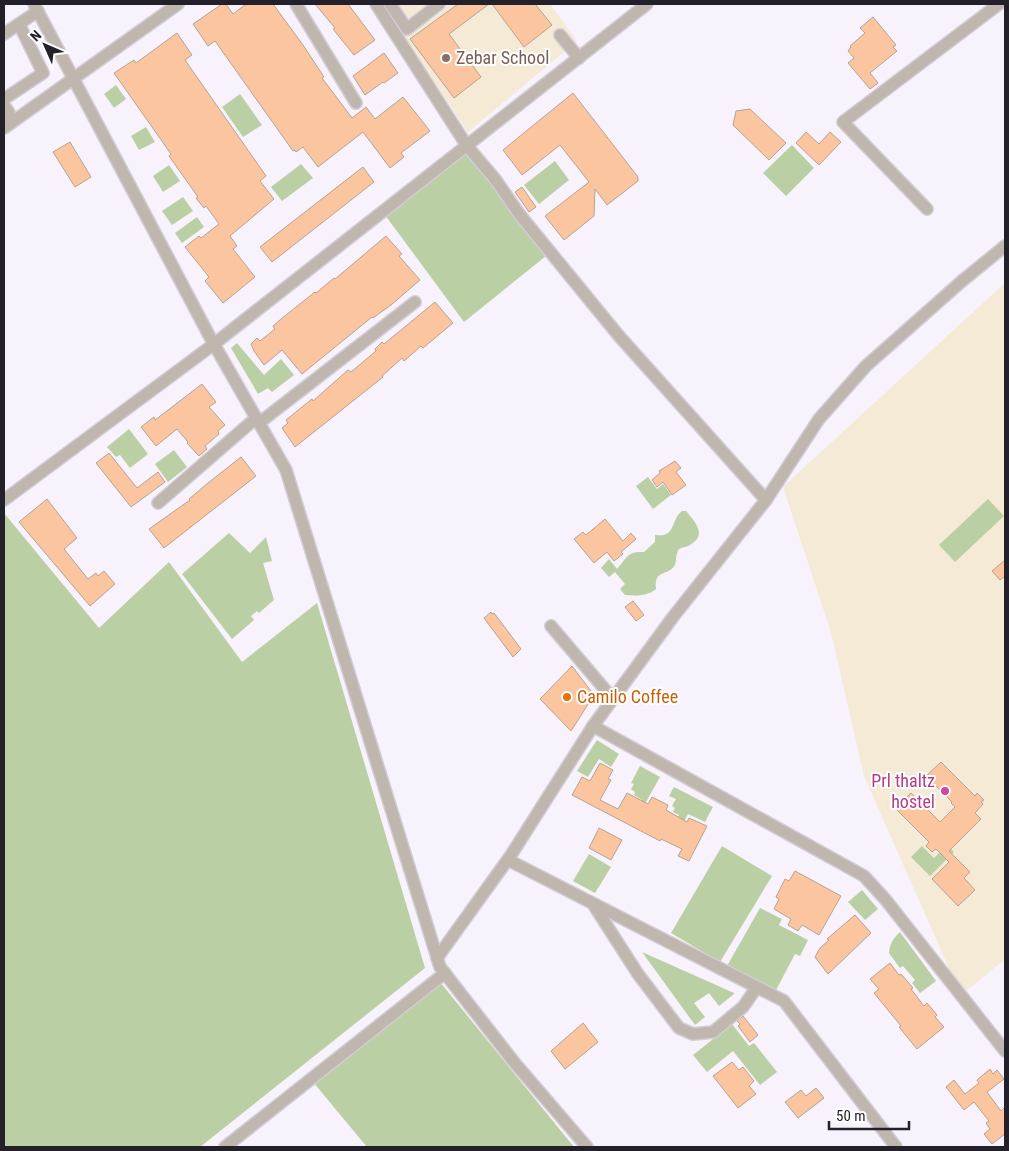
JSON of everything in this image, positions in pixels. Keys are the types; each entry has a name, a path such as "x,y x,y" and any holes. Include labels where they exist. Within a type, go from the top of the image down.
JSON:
{"street":[{"path":"4,128 178,4"},
{"path":"296,4 356,103"},
{"path":"376,4 467,146 495,179 520,215 619,336 766,500"},
{"path":"390,4 408,28 439,4"},
{"path":"4,500 214,344 647,4"},
{"path":"927,209 843,122 999,4"},
{"path":"4,34 19,24 36,8 214,344 286,470 440,967 514,1062 587,1147"},
{"path":"4,99 43,73 19,24"},
{"path":"560,35 578,58"},
{"path":"4,105 9,113 4,118"},
{"path":"437,958 508,860 593,726 673,617 766,500 819,419 866,366 962,280 1005,246"},
{"path":"158,503 258,421 414,302"},
{"path":"551,626 613,699"},
{"path":"593,726 864,876 885,899 1005,1051"},
{"path":"508,860 784,1001 896,1147"},
{"path":"592,903 638,974 679,1028 694,1034 712,1032 743,1007 758,987"},
{"path":"225,1147 445,973"}],"shaded area":[{"path":"382,4 550,4 577,41 468,132"},
{"path":"1005,283 1005,959 961,995 864,776 831,632 783,487"}],"green space":[{"path":"116,85 126,99 114,108 104,94"},
{"path":"240,94 262,125 243,137 222,107"},
{"path":"146,127 155,142 139,150 131,136"},
{"path":"792,145 814,168 786,196 763,173"},
{"path":"466,152 546,256 464,322 385,215"},
{"path":"555,161 569,180 539,204 524,185"},
{"path":"301,164 313,178 282,201 271,187"},
{"path":"169,165 180,181 163,192 153,176"},
{"path":"183,197 193,211 172,225 162,211"},
{"path":"197,217 204,227 182,243 175,233"},
{"path":"237,343 264,375 281,359 294,375 272,392 268,388 258,394 231,348"},
{"path":"129,429 148,454 130,468 120,455 116,457 107,447"},
{"path":"174,450 187,467 168,482 155,464"},
{"path":"648,477 657,489 663,484 671,495 653,509 636,486"},
{"path":"988,499 1004,516 955,562 939,545"},
{"path":"682,511 686,511 696,524 699,533 698,537 690,545 679,549 675,565 672,569 659,575 657,578 656,589 646,594 625,595 620,589 625,584 615,572 609,577 601,568 609,559 617,569 631,554 644,552 655,542 655,535 667,534 670,531"},
{"path":"4,513 99,628 169,562 242,662 317,603 425,968 200,1147 4,1147"},
{"path":"229,533 250,553 266,537 272,561 263,563 274,600 259,613 257,611 251,616 254,620 232,639 182,574"},
{"path":"597,740 619,754 611,767 599,759 588,777 577,771"},
{"path":"640,766 660,777 642,809 638,807 642,800 634,795 635,792 631,789 634,784 631,783"},
{"path":"674,787 713,807 705,822 688,814 680,829 674,826 679,815 673,812 675,808 672,806 676,799 669,796"},
{"path":"947,845 954,852 930,876 911,857 922,846 934,858"},
{"path":"722,846 772,876 720,962 671,933"},
{"path":"589,854 611,867 595,893 573,881"},
{"path":"862,890 878,909 865,920 848,902"},
{"path":"760,908 782,919 779,925 808,940 800,956 795,954 776,990 727,966"},
{"path":"900,932 936,981 920,993 912,983 915,980 903,966 900,968 889,953 892,941"},
{"path":"642,952 734,994 719,1006 709,993 694,1003 705,1017 695,1025"},
{"path":"440,982 574,1147 367,1147 313,1082"},
{"path":"732,1024 749,1046 754,1043 777,1072 760,1085 733,1051 707,1072 693,1055"}],"building":[{"path":"222,4 226,4 233,14 246,4 273,4 303,45 324,77 322,78 352,118 366,107 375,119 403,97 430,131 401,153 404,157 390,168 363,132 318,167 303,147 296,152 295,150 293,151 215,41 208,46 193,24"},
{"path":"315,4 348,4 375,40 354,55"},
{"name":"Zebar School","path":"458,4 489,4 449,34 481,77 454,98 410,39"},
{"name":"Zebar School","path":"492,4 535,4 552,25 524,47"},
{"path":"873,17 896,45 893,47 897,51 870,73 878,83 870,89 848,63 854,58 848,51 850,46 865,33 860,28"},
{"path":"177,33 192,55 185,60 266,176 260,181 274,199 230,236 237,246 233,249 255,277 223,303 205,281 209,277 185,247 199,236 201,238 219,224 206,206 204,208 196,198 198,197 169,156 171,154 114,73 134,60 136,63"},
{"path":"384,53 398,73 365,95 353,76"},
{"path":"573,93 638,177 638,181 607,205 595,189 594,216 564,240 545,216 589,182 560,145 522,175 503,150"},
{"path":"750,109 786,143 769,160 733,125 736,111"},
{"path":"806,132 819,144 830,132 841,142 819,165 796,143"},
{"path":"70,142 91,177 75,187 53,152"},
{"path":"363,167 374,182 272,262 260,247"},
{"path":"522,187 536,207 529,212 515,192"},
{"path":"386,236 402,254 399,256 420,280 302,374 282,350 264,365 251,344 257,338 260,341 275,329 273,326 281,319 335,279"},
{"path":"435,302 453,323 423,348 421,346 404,361 402,358 383,377 295,447 282,428 288,423 286,420 312,399 313,401 348,370 351,372 376,351 375,349 382,342 384,344"},
{"path":"202,384 216,402 209,407 225,425 218,431 219,434 205,446 207,449 199,456 177,429 156,446 141,427 154,417 155,420"},
{"path":"109,453 137,488 158,472 165,482 131,507 96,463"},
{"path":"241,457 256,476 164,548 149,529 190,500"},
{"path":"675,461 681,468 676,472 686,485 672,495 663,482 657,487 652,480 660,473 659,471"},
{"path":"47,499 77,538 64,549 88,579 96,573 98,576 104,571 115,584 90,606 19,522"},
{"path":"605,519 623,541 631,533 636,539 614,561 607,552 594,563 574,539 583,532 586,535"},
{"path":"1005,560 1005,576 1000,580 992,571"},
{"path":"633,601 644,615 636,621 625,607"},
{"path":"491,612 492,614 494,613 521,649 513,657 484,618"},
{"name":"Camilo Coffee","path":"572,666 594,695 571,731 540,699"},
{"path":"941,762 975,796 977,793 984,800 975,813 981,819 949,851 970,872 964,878 975,890 958,906 932,879 949,862 936,849 932,852 926,846 929,842 895,808 911,793 940,822 955,807 926,776"},
{"path":"600,763 613,770 608,779 611,780 600,800 618,809 627,793 648,804 652,797 668,805 666,810 687,822 689,818 707,826 689,861 678,856 682,849 661,839 660,841 572,795 582,777 590,781"},
{"path":"599,828 622,840 611,860 589,848"},
{"path":"795,871 841,896 819,935 802,925 798,931 788,925 791,919 774,909 779,899 776,897 785,879 789,881"},
{"path":"855,915 871,933 828,974 815,957 820,948 829,940 827,939"},
{"path":"890,963 899,975 901,974 913,988 911,989 924,1006 927,1003 937,1015 935,1017 944,1027 917,1049 874,993 879,989 870,979"},
{"path":"743,1016 758,1035 750,1042 738,1026 740,1024 737,1021"},
{"path":"583,1023 598,1042 565,1069 551,1051"},
{"path":"732,1062 739,1070 743,1067 754,1081 749,1086 756,1094 738,1108 713,1076"},
{"path":"990,1069 993,1074 997,1070 1004,1079 987,1092 1001,1111 1005,1107 1005,1134 992,1144 984,1134 990,1129 986,1123 989,1121 974,1102 964,1110 946,1087 954,1080 965,1094 979,1083 977,1080"},
{"path":"816,1088 824,1098 798,1118 785,1102 801,1090 806,1096"}],"place":[{"name":"Zebar School","path":"446,58"},
{"name":"Camilo Coffee","path":"567,697"},
{"name":"Prl thaltz hostel","path":"945,791"}]}
